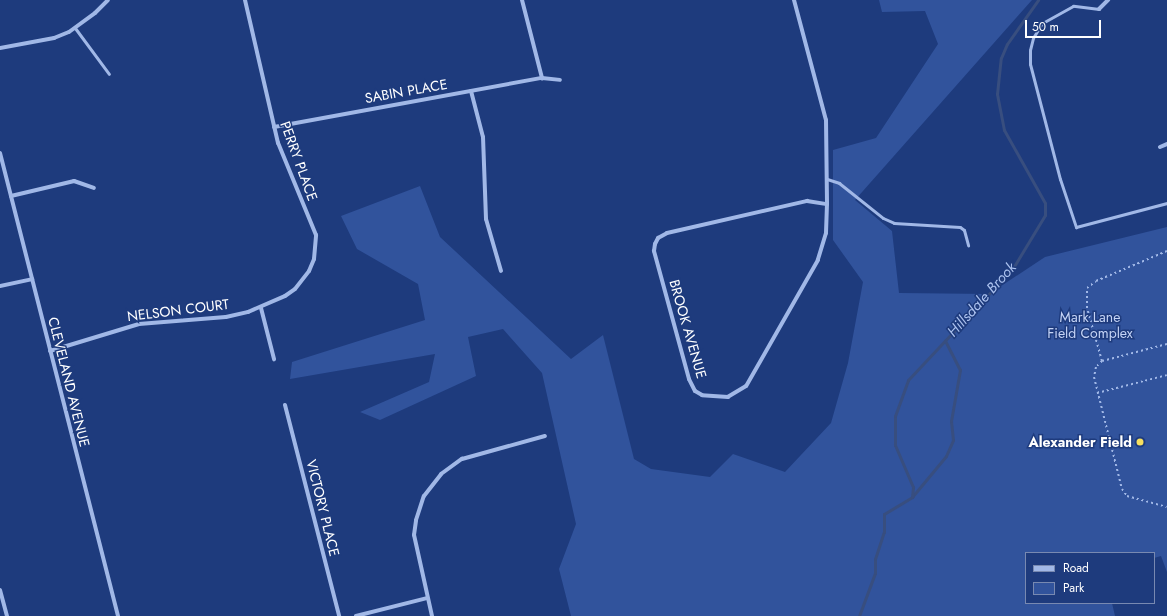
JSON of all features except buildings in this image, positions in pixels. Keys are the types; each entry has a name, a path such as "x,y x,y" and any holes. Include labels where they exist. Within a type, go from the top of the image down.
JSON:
{"street":[{"path":"0,48 54,38 75,28 95,14 108,0"},
{"name":"PERRY PLACE","path":"245,0 278,143 316,235 314,259 309,271 295,289 286,296"},
{"path":"522,0 542,78"},
{"name":"BROOK AVENUE","path":"794,0 826,120 827,179 826,233 818,260 746,386 728,397 702,395 695,391 688,379 654,251 658,238 667,233 807,201 826,204"},
{"path":"1099,9 1108,0"},
{"name":"SABIN PLACE","path":"274,127 542,78 560,80"},
{"path":"471,91 483,137 486,219 501,271"},
{"path":"1160,148 1167,144"},
{"name":"CLEVELAND AVENUE","path":"0,153 118,616"},
{"path":"11,196 74,181 94,188"},
{"path":"0,286 32,279"},
{"name":"NELSON COURT","path":"50,351 139,324 226,317 261,308 286,296"},
{"path":"261,308 274,359"},
{"name":"VICTORY PLACE","path":"285,405 339,616"},
{"path":"432,616 414,535 419,508 431,484 441,474 462,459 546,436"},
{"path":"0,590 7,616"},
{"path":"356,616 427,598"}],"lane":[{"path":"1099,9 1073,6 1042,23 1032,38 1030,50 1030,64 1060,179 1076,227 1167,203"},
{"path":"75,28 109,74"},
{"path":"827,179 839,183 882,218 894,223 960,227 964,230 968,245"}],"path":[{"path":"1102,362 1087,308 1087,288 1096,281 1167,251"},
{"path":"1167,344 1102,362 1094,371 1097,394 1122,489 1128,496 1167,507"},
{"path":"1097,394 1167,375"}],"green space":[{"name":"Mark Lane Field Complex","path":"879,0 1032,0 855,200 892,231 899,293 989,294 1045,257 1167,227 1167,572 1161,556 1155,558 1155,552 1025,552 1025,604 1112,604 1115,616 571,616 559,569 576,524 542,373 503,329 468,337 476,376 380,420 360,412 429,382 435,354 290,379 292,362 425,320 418,284 357,249 341,216 420,186 440,237 571,359 603,335 634,459 651,469 710,477 733,454 785,472 831,423 848,363 863,282 833,240 833,150 876,138 938,44 925,11 882,12"}],"waterway":[{"name":"Hillsdale Brook","path":"859,616 875,573 875,559 884,532 884,514 912,497 913,487 895,445 895,416 908,380 1013,268 1045,215 1045,203 1004,130 997,94 1001,58 1007,44 1038,0"},
{"name":"Hillsdale Brook","path":"912,497 946,456 953,440 951,421 960,370 945,341"}],"place":[{"name":"Alexander Field","path":"1140,442"}]}
